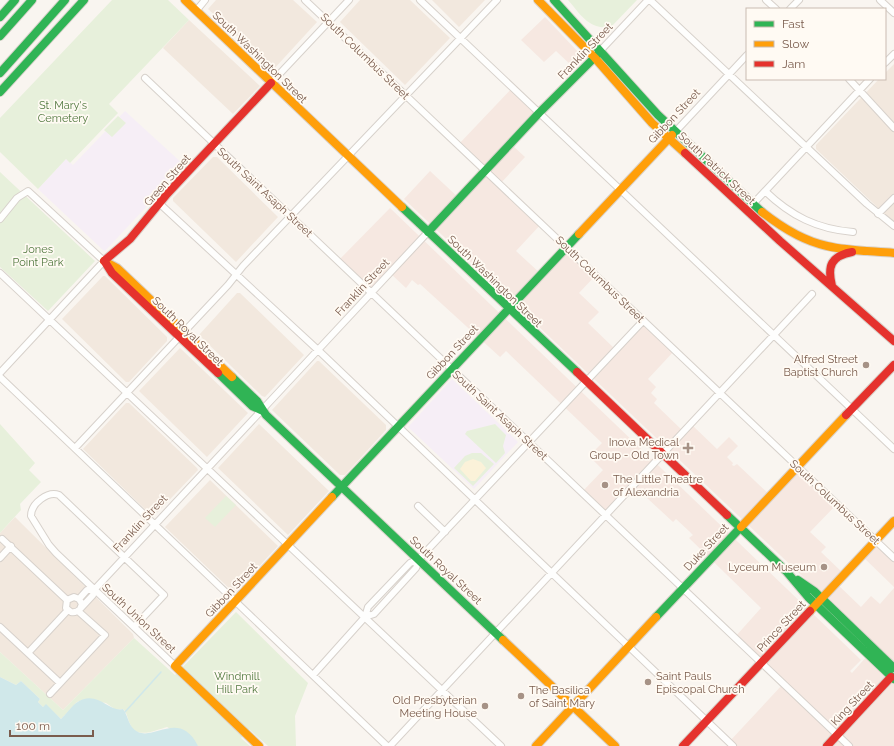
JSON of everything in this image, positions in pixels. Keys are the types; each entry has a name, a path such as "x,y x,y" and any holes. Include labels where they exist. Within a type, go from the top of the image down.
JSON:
{"main road":[{"path":"0,18 15,0"},
{"path":"0,36 32,0"},
{"path":"0,73 65,0"},
{"path":"0,92 84,0"},
{"path":"32,57 93,0"},
{"name":"South Washington Street","path":"184,0 792,576 894,668"},
{"name":"South Patrick Street","path":"538,0 595,58 638,108 669,138 747,210 894,340"},
{"name":"South Patrick Street","path":"554,0 601,50 638,94 753,203 780,226 804,238 827,246 894,253"},
{"name":"Franklin Street","path":"428,232 601,50"},
{"name":"Green Street","path":"104,261 114,255 271,83"},
{"name":"Gibbon Street","path":"175,666 451,369 676,131"},
{"path":"832,286 829,273 834,259 845,253 865,250"},
{"name":"South Royal Street","path":"104,261 117,268 182,335 257,401 261,410 616,746"},
{"name":"Duke Street","path":"536,746 894,364"},
{"name":"Prince Street","path":"683,746 894,521"},
{"name":"South Washington Street","path":"819,601 893,677"},
{"name":"South Union Street","path":"175,666 259,746"},
{"name":"King Street","path":"827,746 893,677"}],"street":[{"path":"196,11 205,0"},
{"name":"South Columbus Street","path":"305,0 894,558"},
{"name":"Green Street","path":"271,83 349,0"},
{"path":"420,0 894,449"},
{"path":"75,448 182,335 291,216 497,0"},
{"path":"649,0 807,146 878,214 894,226"},
{"name":"Franklin Street","path":"601,50 649,0"},
{"path":"766,0 775,8"},
{"path":"791,8 799,0"},
{"path":"880,0 894,13"},
{"path":"886,62 894,54"},
{"name":"Gibbon Street","path":"676,131 746,56"},
{"name":"South Saint Asaph Street","path":"145,78 849,746"},
{"path":"850,80 880,115 894,128"},
{"path":"747,210 869,80"},
{"name":"South Royal Street","path":"0,219 17,198 28,191 104,261"},
{"path":"765,191 788,211 808,222 829,230 853,232"},
{"path":"878,214 894,198"},
{"path":"160,204 318,350 706,722 733,746"},
{"name":"Franklin Street","path":"79,610 93,595 94,590 124,556 428,232"},
{"name":"Green Street","path":"0,373 104,261"},
{"path":"0,273 501,746"},
{"path":"0,377 388,746 775,336 812,294"},
{"path":"313,675 365,617 368,607 410,563 419,559 445,532 643,320"},
{"name":"South Union Street","path":"124,556 59,495 54,493 45,495 31,511 37,527 49,545 94,590 175,666"},
{"path":"418,506 445,532"},
{"path":"2,538 67,600"},
{"path":"0,558 11,546"},
{"path":"124,556 164,595 134,627"},
{"name":"Franklin Street","path":"79,599 87,590 94,590"},
{"path":"67,600 74,597 79,599 82,604 79,610 74,612 68,610"},
{"path":"67,600 66,605 68,610"},
{"path":"28,653 68,610"},
{"path":"50,694 105,635 79,610"},
{"path":"0,627 60,683"}],"shaded area":[{"path":"216,0 293,0 317,22 273,70 208,9"},
{"path":"360,0 410,0 450,38 405,85 340,22"},
{"path":"432,0 485,0 459,27"},
{"path":"545,17 582,57 573,67 556,51 544,62 521,40"},
{"path":"189,20 260,86 233,114 163,48"},
{"path":"894,64 894,223 816,149 816,145 878,80 886,80 886,72"},
{"path":"513,87 540,113 512,145 525,157 500,184 542,223 516,251 541,274 567,247 596,275 579,293 599,312 588,323 616,350 644,321 675,350 648,379 656,387 651,393 657,399 654,403 684,432 692,425 717,449 729,437 738,446 727,457 733,463 732,465 734,466 737,464 771,496 798,467 837,504 810,532 826,547 821,552 844,574 836,583 861,607 871,596 880,604 894,588 894,746 733,746 729,742 783,684 735,637 761,608 689,538 693,535 690,532 676,519 673,522 634,486 606,516 582,492 603,470 589,456 602,443 506,351 500,357 420,284 418,285 412,280 406,288 391,274 372,293 338,261 390,208 861,660 850,671 852,673 876,646 404,199 430,171 460,199 486,171 458,145"},
{"path":"125,111 184,165 148,201 148,205 105,251 38,189 66,159 73,165"},
{"path":"213,157 217,157 278,217 236,262 173,201 173,198"},
{"path":"103,276 105,276 167,337 167,341 129,382 126,382 62,319"},
{"path":"237,293 240,293 304,355 265,397 262,396 199,335"},
{"path":"180,348 248,413 207,457 139,391"},
{"path":"317,361 319,361 386,425 386,430 345,475 340,475 272,410"},
{"path":"452,379 518,442 474,489 408,427"},
{"path":"126,403 129,403 198,470 153,517 83,449"},
{"path":"259,424 329,491 288,535 218,468"},
{"path":"210,480 278,546 234,593 165,527"},
{"path":"15,517 133,634 134,638 63,710 0,652 0,533"},
{"path":"876,541 894,558 894,587 862,556"}],"green space":[{"name":"St. Mary's Cemetery","path":"112,0 168,0 189,20 109,104 118,113 70,163 66,159 38,189 0,152 0,118"},
{"path":"568,0 637,0 611,27 603,27 591,24"},
{"path":"118,116 126,123 112,137 104,130"},
{"name":"Jones Point Park","path":"0,172 95,261 48,311 0,267"},
{"path":"0,424 35,463 29,470 41,482 20,504 21,510 0,533"},
{"path":"495,424 506,435 503,446 505,453 496,463 465,434 467,431"},
{"path":"472,453 481,453 494,464 473,486 454,468 465,456"},
{"path":"226,496 236,505 215,527 205,518"},
{"name":"Windmill Hill Park","path":"236,612 308,683 295,716 296,746 268,746 249,729 241,738 250,746 198,746 167,727 147,733 137,732 133,729 123,709 116,710 106,703 85,699 77,702 61,719 46,705 43,707 38,702 40,699 21,681 16,685 0,677 0,652 63,710 134,638 175,675"}],"sand":[{"path":"473,459 481,462 486,468 475,481 471,481 460,469 465,462"}],"water":[{"path":"0,677 16,685 21,681 40,699 38,702 43,707 46,704 61,719 72,706 83,699 96,699 113,708 123,709 130,725 138,732 145,733 168,728 176,728 191,735 198,746 0,746"}],"waterway":[{"path":"125,712 161,672"}],"traffic: fast":[{"path":"0,17 15,0"},
{"path":"0,36 32,0"},
{"path":"0,73 65,0"},
{"path":"0,92 84,0"},
{"path":"554,0 658,115 762,212"},
{"path":"428,232 539,113 598,54"},
{"path":"402,207 577,372"},
{"path":"332,497 579,234"},
{"path":"218,373 252,406 261,410"},
{"path":"232,377 257,401 266,415 503,640"},
{"path":"727,515 786,571 808,597 894,679"},
{"path":"656,617 741,527"},
{"path":"798,580 814,591 894,668"}],"traffic: slow":[{"path":"185,0 402,207"},
{"path":"538,0 595,58 652,123 685,153"},
{"path":"579,234 672,135"},
{"path":"762,212 793,233 818,244 843,249 894,253"},
{"path":"104,261 117,268 232,377"},
{"path":"741,527 846,415"},
{"path":"259,746 175,666 332,497"},
{"path":"810,611 894,521"},
{"path":"536,746 656,617"},
{"path":"503,640 615,746"}],"traffic: jam":[{"path":"104,261 130,239 167,194 271,83"},
{"path":"685,153 780,241 894,341"},
{"path":"832,286 830,273 832,263 839,256 852,252"},
{"path":"105,262 112,273 218,373"},
{"path":"846,415 894,365"},
{"path":"577,372 727,515"},
{"path":"683,746 810,611"},
{"path":"827,746 891,677"}],"place":[{"name":"Alfred Street Baptist Church","path":"866,365"},
{"name":"Inova Medical Group - Old Town","path":"688,448"},
{"name":"The Little Theatre of Alexandria","path":"605,485"},
{"name":"Lyceum Museum","path":"824,567"},
{"name":"Saint Pauls Episcopal Church","path":"648,682"},
{"name":"The Basilica of Saint Mary","path":"521,696"},
{"name":"Old Presbyterian Meeting House","path":"485,706"}]}
